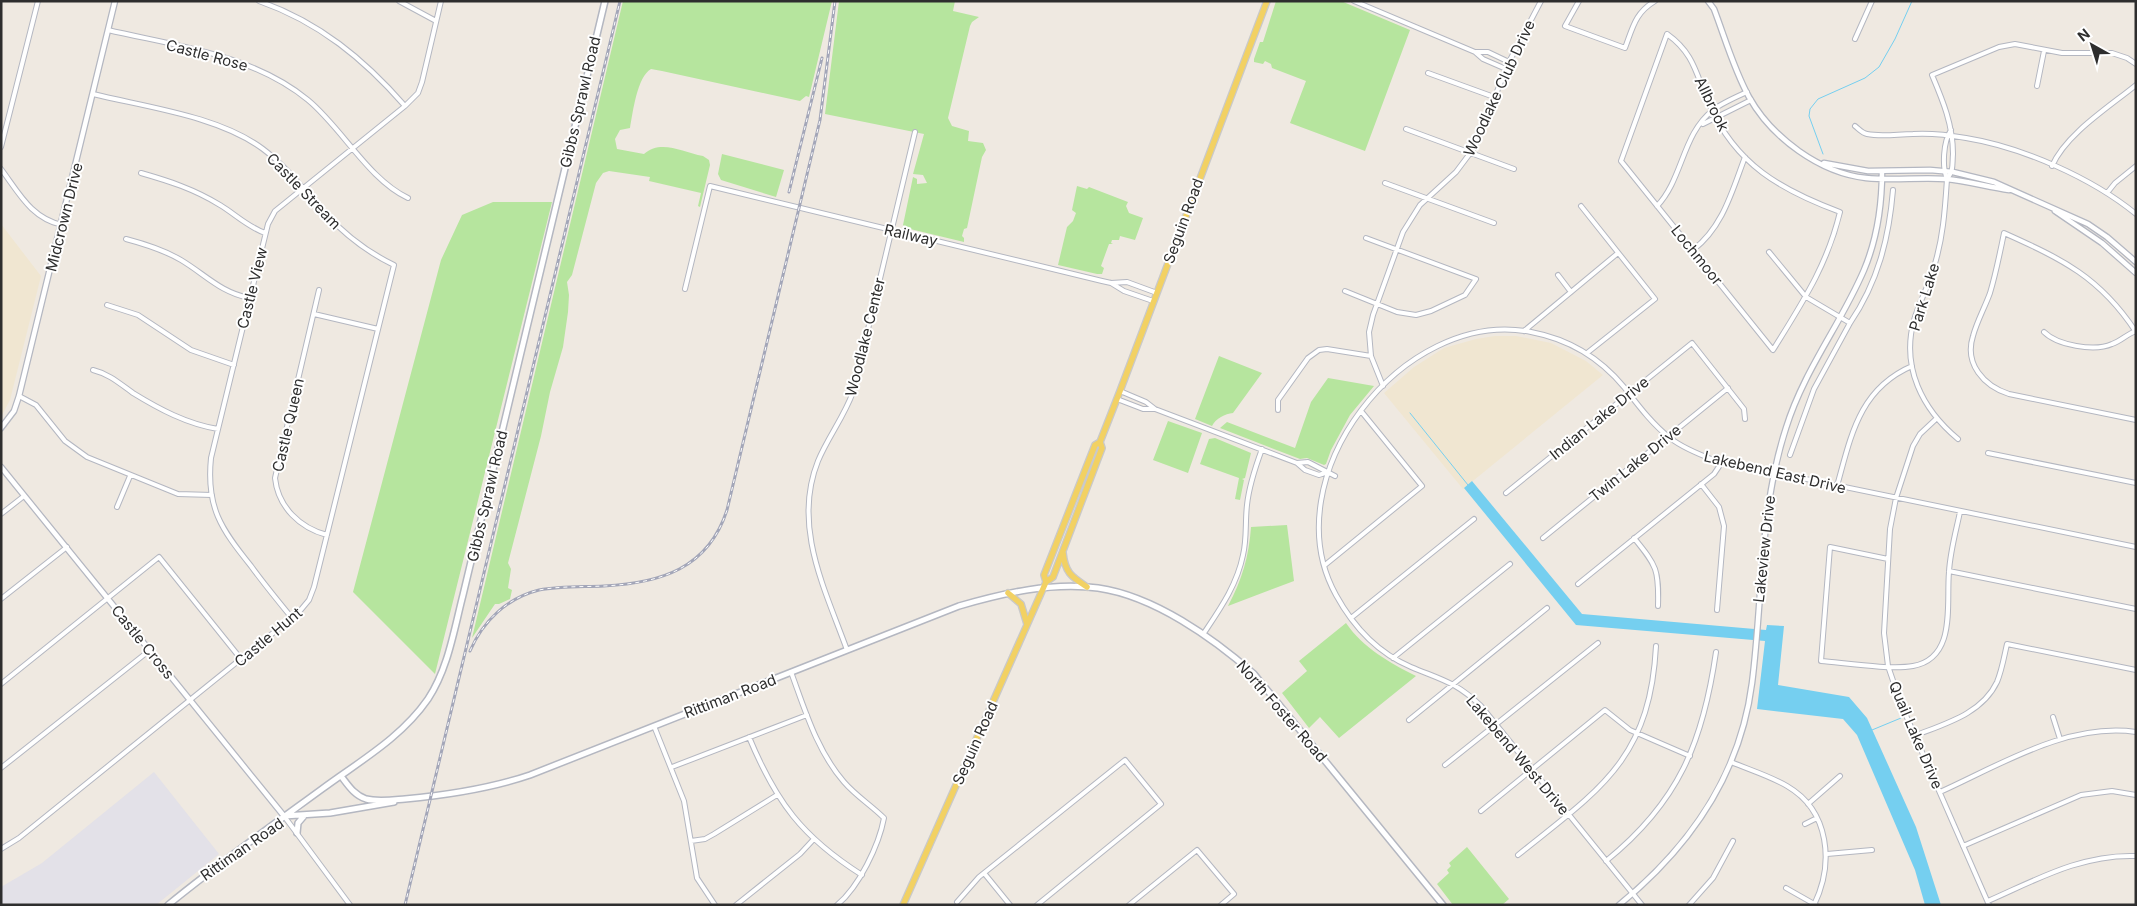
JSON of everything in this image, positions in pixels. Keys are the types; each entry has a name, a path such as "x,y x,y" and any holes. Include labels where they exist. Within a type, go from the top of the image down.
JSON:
{"main road":[{"name":"Gibbs Sprawl Road","path":"284,816 386,745 403,729 428,699 443,669 481,522 605,1"},
{"name":"Seguin Road","path":"1046,582 1044,575 1095,445 1100,442 1117,399 1267,1"},
{"name":"Seguin Road","path":"903,905 1046,582 1052,577 1102,448 1100,442"},
{"path":"1063,551 1066,569 1088,588"},
{"name":"North Foster Road","path":"1043,589 1088,588 1121,594 1142,601 1204,633 1230,653 1254,674 1275,698 1443,905"},
{"name":"Rittiman Road","path":"168,905 224,859 284,816 305,816 367,808 414,798 485,788 530,774 959,606 1008,593 1043,589"},
{"path":"1008,593 1021,604 1027,625"},
{"name":"Rittiman Road","path":"341,776 354,792 367,799 414,798"},
{"path":"297,833 298,823 305,816"}],"street":[{"path":"1,147 38,1"},
{"name":"Midcrown Drive","path":"1,428 14,411 20,396 115,1"},
{"path":"259,1 294,16 340,43 374,72 405,106"},
{"path":"399,1 436,21"},
{"name":"Castle View","path":"292,618 227,537 218,518 212,495 210,470 218,429 271,216 415,96 420,87 441,1"},
{"path":"1354,1 1475,52 1484,59 1506,69"},
{"name":"Woodlake Club Drive","path":"1383,386 1371,356 1370,332 1377,304 1408,222 1426,199 1456,172 1471,153 1484,127 1509,62 1541,1"},
{"path":"1580,1 1565,26 1625,48 1637,16 1643,9 1655,1"},
{"path":"1708,1 1714,9"},
{"path":"1713,1 1714,9 1751,100 1763,118 1779,135 1799,151 1834,171 1867,178 1947,179 2009,190"},
{"path":"1855,39 1872,1"},
{"name":"Castle Rose","path":"108,30 215,55 258,69 279,80 308,100 328,117 382,179 408,198"},
{"name":"Allbrook","path":"1620,161 1667,34 1688,52 1716,119 1727,136 1745,157 1761,172 1786,189 1802,198 1840,212 1834,239 1806,297"},
{"path":"1944,171 1945,154 1951,130 1948,115 1932,75 2007,45 2024,45 2044,51 2072,54 2112,53 2127,58 2136,64"},
{"path":"2037,86 2044,51"},
{"path":"1475,52 1488,52 1509,62"},
{"path":"1428,73 1494,97"},
{"path":"2052,166 2060,152 2072,139 2136,85"},
{"path":"1657,206 1671,190 1690,139 1700,125 1712,110 1747,92"},
{"name":"Castle Stream","path":"93,94 200,120 231,130 262,148 280,163 350,238 394,264"},
{"path":"1700,125 1716,119 1751,100"},
{"path":"1854,126 1864,133 1873,135 1921,133 1950,136 2004,146 2052,166 2107,193 2136,214"},
{"path":"1406,129 1514,169"},
{"name":"Woodlake Center","path":"847,650 814,558 808,527 809,494 818,462 841,419 852,392 915,132"},
{"path":"1947,179 1953,172 1950,136"},
{"path":"1945,154 1953,155"},
{"path":"1693,250 1711,232 1722,216 1745,157"},
{"name":"Lochmoor","path":"1620,161 1773,350 1806,297"},
{"path":"1822,163 1882,171 1944,171 1994,182 2088,224 2107,237 2136,262"},
{"path":"2107,193 2115,183 2136,166"},
{"path":"1,169 36,214 46,220 62,225"},
{"name":"Lakeview Drive","path":"1619,905 1667,861 1690,834 1709,805 1731,762 1742,732 1750,699 1764,533 1774,473 1786,427 1804,382 1864,269 1874,240 1880,204 1882,171"},
{"name":"Park Lake","path":"1944,171 1947,179 1945,216 1933,270 1917,311 1912,333 1912,366 1923,399 1936,419 1958,439"},
{"path":"141,173 191,189 222,206 252,228 266,233"},
{"path":"1385,183 1494,224"},
{"name":"Railway","path":"685,289 710,186 1111,283 1127,282 1157,292"},
{"path":"1790,455 1814,389 1878,270 1889,229 1894,190"},
{"path":"1581,206 1655,299 1587,353"},
{"path":"2051,209 2102,243 2136,273"},
{"path":"2136,332 2107,295 2084,274 2054,255 2004,233 1994,280 1971,343 1972,360 1980,376 1996,390 2136,420"},
{"path":"1345,292 1406,314 1425,313 1465,295 1476,279 1366,238"},
{"path":"126,239 162,250 190,266 224,290 250,298"},
{"path":"1769,252 1806,297 1850,323"},
{"path":"1524,331 1618,253"},
{"name":"Castle Hunt","path":"1,849 18,838 190,701 304,607 313,592 394,264"},
{"path":"1558,275 1571,292"},
{"name":"Railway","path":"1111,283 1124,291 1154,301"},
{"name":"Castle Queen","path":"319,290 275,478 279,496 293,515 305,527 327,535"},
{"path":"107,305 138,315 191,350 234,365"},
{"path":"314,314 378,329"},
{"path":"2129,333 2131,326 2136,322"},
{"name":"Lakebend East Drive","path":"1361,411 1383,386 1424,353 1452,339 1483,331 1524,331 1560,340 1587,353 1612,374 1655,425 1668,436 1698,454 1722,462 2136,547"},
{"path":"2044,332 2052,340 2097,348 2112,344 2129,333 2136,332"},
{"name":"Indian Lake Drive","path":"1506,493 1692,344 1728,388"},
{"path":"1278,410 1278,400 1313,353 1327,349 1371,356"},
{"path":"1837,486 1849,442 1864,406 1875,391 1888,379 1912,366"},
{"path":"92,370 112,377 130,391 161,410 187,421 218,429"},
{"path":"1728,388 1744,409 1745,419"},
{"name":"Twin Lake Drive","path":"1543,538 1728,388"},
{"path":"1120,391 1146,402 1154,409 1297,463 1305,470 1319,475 1326,473"},
{"path":"20,396 36,405 65,441 80,454 178,494 189,496 212,495"},
{"path":"1117,399 1143,409 1154,409"},
{"path":"1325,564 1422,486 1361,411"},
{"name":"Lakebend West Drive","path":"1361,411 1341,440 1326,473 1323,486 1319,533 1325,564 1333,589 1351,618 1368,638 1393,658 1453,684 1472,697 1642,905"},
{"name":"Quail Lake Drive","path":"1936,419 1920,434 1913,446 1896,498 1890,529 1884,632 1888,666 1898,696 1989,903"},
{"path":"1204,633 1228,595 1239,570 1245,543 1246,507 1262,450"},
{"path":"1988,453 2136,483"},
{"path":"1297,463 1308,462 1334,476"},
{"path":"1578,584 1714,474 1722,462"},
{"name":"Castle Cross","path":"1,467 284,816"},
{"path":"117,507 130,476"},
{"path":"1701,484 1719,507 1724,526 1718,610"},
{"path":"1,514 24,496"},
{"path":"1888,559 1830,546 1821,660 1905,667 1918,665 1930,658 1940,648 1947,626 1949,571 1960,512"},
{"path":"1351,618 1474,519"},
{"path":"1634,538 1650,557 1657,570 1659,580 1658,606"},
{"path":"1,599 67,547"},
{"path":"1,684 159,557 241,659"},
{"path":"1393,658 1510,564"},
{"path":"1949,571 2136,609"},
{"path":"1408,720 1547,608"},
{"path":"1445,765 1598,643"},
{"path":"1914,736 1963,715 1980,704 1996,683 2001,672 2007,644 2136,670"},
{"path":"1518,856 1607,780 1627,754 1643,720 1652,683 1656,646"},
{"path":"1,768 150,650"},
{"path":"1606,861 1628,844 1651,818 1672,790 1690,756 1708,703 1716,652"},
{"path":"790,672 820,748 830,764 859,798 884,818 877,841 862,875 855,886 837,905"},
{"path":"1481,811 1605,710 1623,726 1637,734 1690,756"},
{"path":"672,767 807,715"},
{"path":"2053,717 2060,739"},
{"path":"654,726 684,801 697,878 715,905"},
{"path":"1940,792 2060,739 2092,732 2136,732"},
{"path":"750,737 762,769 794,819 814,840 838,860 862,875"},
{"path":"957,902 984,873 1124,760 1161,804 1037,905"},
{"path":"1731,762 1788,786 1808,804 1817,818 1827,854 1823,884 1815,905 1786,888"},
{"path":"1808,804 1840,776"},
{"path":"1963,846 2081,795 2112,791 2136,795"},
{"path":"691,841 705,839 777,795"},
{"path":"284,816 350,905"},
{"path":"1805,824 1817,818"},
{"path":"736,905 800,854 814,840"},
{"path":"1689,905 1713,878 1733,841"},
{"path":"1129,905 1197,850 1234,894 1221,905"},
{"path":"1827,854 1872,850"},
{"path":"1989,903 2075,863 2108,856 2136,856"},
{"path":"984,873 1010,905"}],"shaded area":[{"path":"1,224 41,276 10,400 1,417"},
{"path":"1495,336 1516,336 1551,343 1586,361 1603,375 1463,489 1384,393 1414,367 1444,348"},
{"path":"154,772 219,854 156,905 1,905 1,887 42,863"}],"green space":[{"path":"623,1 832,1 809,97 806,96 800,101 651,69 642,79 636,95 630,128 620,130 615,139 617,149 644,154 657,147 665,147 703,156 709,160 710,165 700,207 698,206 701,193 649,181 650,177 609,171 603,173 596,183 572,275 567,282 569,295 568,312 563,347 508,563 511,569 508,588 512,590 510,599 495,604 472,638"},
{"path":"839,1 955,1 953,11 979,17 970,26 948,118 952,126 969,131 968,141 983,143 986,150 982,157 967,228 964,229 962,236 964,242 906,228 903,225 913,177 917,179 917,184 927,183 923,175 913,174 924,134 825,114"},
{"path":"1276,1 1341,1 1410,30 1365,151 1290,123 1306,81 1272,68 1271,64 1265,61 1263,64 1254,62 1260,42 1263,42"},
{"path":"722,154 784,170 776,197 721,180 718,174"},
{"path":"1077,186 1087,189 1089,187 1128,202 1126,206 1129,213 1143,218 1135,240 1120,236 1119,240 1112,240 1111,243 1113,244 1109,244 1101,266 1104,268 1102,274 1058,265 1067,227 1073,221 1076,213 1072,210"},
{"path":"493,202 552,202 435,674 353,592 441,260 462,215"},
{"path":"1219,356 1262,373 1233,413 1221,417 1212,426 1195,419"},
{"path":"1328,378 1374,386 1350,415 1324,465 1307,458 1300,459 1220,428 1227,422 1295,448 1311,402"},
{"path":"1168,421 1202,433 1188,473 1153,460"},
{"path":"1215,438 1251,453 1245,478 1242,479 1244,480 1240,500 1235,499 1239,478 1200,464 1209,439"},
{"path":"1287,525 1294,581 1228,606 1244,568 1249,548 1251,527"},
{"path":"1346,623 1360,640 1369,647 1387,660 1416,676 1339,738 1320,717 1309,728 1282,693 1307,671 1299,661"},
{"path":"1467,847 1509,899 1502,905 1453,905 1437,884 1449,873 1447,870 1451,866 1449,863"}],"water":[{"path":"1472,481 1582,614 1766,630 1767,625 1784,626 1778,685 1849,697 1867,718 1916,827 1941,905 1925,905 1915,870 1857,735 1843,719 1757,709 1765,641 1576,625 1464,488"}],"waterway":[{"path":"1823,154 1809,116 1810,109 1818,99 1865,78 1879,67 1895,39 1912,1"},
{"path":"1410,413 1468,485"},
{"path":"1872,730 1901,718"}],"railway":[{"path":"405,905 620,1"},
{"path":"470,651 475,640 497,612 527,594 539,590 563,587 625,584 663,576 679,569 694,559 708,546 719,530 727,510 820,120 835,1"},
{"path":"789,192 822,58"}]}
